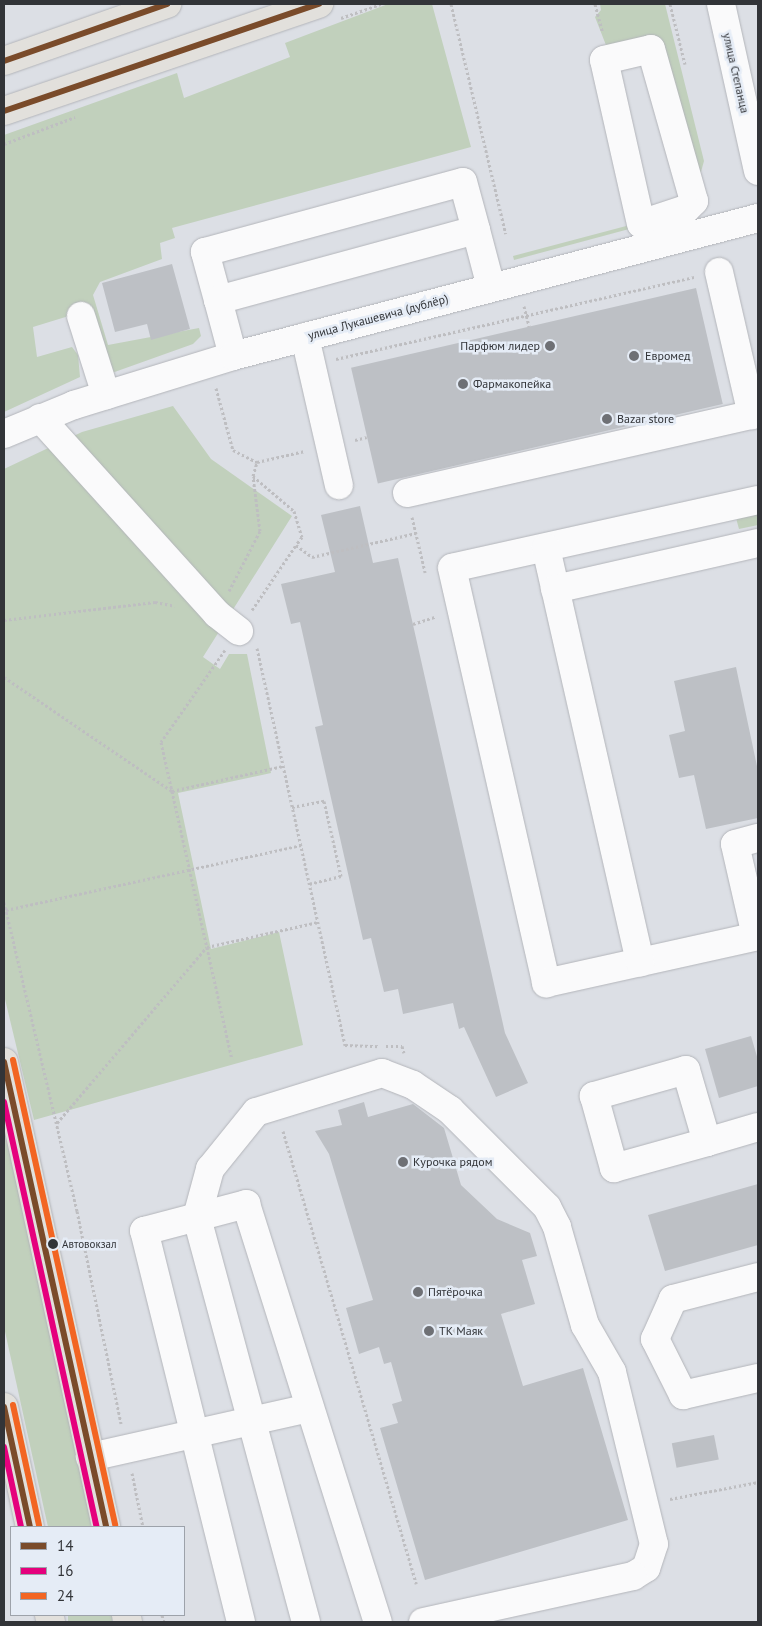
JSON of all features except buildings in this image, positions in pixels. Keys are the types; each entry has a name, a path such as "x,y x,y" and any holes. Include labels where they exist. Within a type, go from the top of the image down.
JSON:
{"main road":[{"path":"4,61 166,4"},
{"path":"4,111 319,4"},
{"path":"4,1062 106,1526"},
{"path":"4,1407 30,1526"}],"street":[{"name":"улица Степанца","path":"721,4 750,96 758,171"},
{"path":"650,49 694,201 686,210 641,224 604,60 650,49"},
{"path":"233,356 205,252 463,182 491,287"},
{"name":"улица Лукашевича (дублёр)","path":"4,434 40,418 106,395 233,356 758,218"},
{"path":"218,300 476,230"},
{"path":"407,493 755,414 709,279"},
{"path":"81,316 106,395"},
{"path":"305,337 339,485"},
{"path":"40,418 217,614 247,638"},
{"path":"747,841 757,936 546,984 452,568 758,500"},
{"path":"556,589 758,543"},
{"path":"546,548 640,962"},
{"path":"306,1622 197,1217 210,1169 256,1112 382,1073 413,1085 450,1110 547,1208 557,1227 586,1325 612,1372 647,1504 654,1544 646,1568 633,1576 423,1622"},
{"path":"707,1142 758,1127"},
{"path":"241,1622 144,1230 246,1204 378,1622"},
{"path":"758,1277 673,1299 655,1339 683,1395 758,1378"},
{"path":"90,1457 310,1408"}],"path":[{"path":"451,4 517,280 530,326"},
{"path":"335,368 333,359 697,277 709,279"},
{"path":"4,620 155,602 217,614 260,531 253,476 257,462 233,450 216,386"},
{"path":"349,432 353,450"},
{"path":"232,1059 161,742 247,638 302,537 294,511 253,476"},
{"path":"296,545 312,557 416,533 427,581"},
{"path":"414,624 436,619 434,610"},
{"path":"247,638 283,766 345,1045"},
{"path":"4,677 172,791 283,766"},
{"path":"292,807 324,800 341,876 309,884"},
{"path":"6,910 301,845"},
{"path":"4,902 57,1123 143,1526"},
{"path":"57,1123 207,947 318,922"},
{"path":"280,1124 416,1584"},
{"path":"647,1504 758,1482"}],"green space":[{"path":"388,4 432,4 471,147 172,228 175,238 160,243 162,259 100,282 93,295 108,345 199,328 201,336 193,344 109,374 72,315 33,327 37,357 72,347 78,355 80,377 4,412 4,135 177,73 184,98 290,57 285,43"},
{"path":"600,4 665,4 704,161 697,186 651,49 611,58 595,17 601,10"},
{"path":"670,218 514,260 513,256 645,221"},
{"path":"173,406 211,459 292,516 203,657 220,669 229,654 247,654 271,773 178,793 211,949 279,932 303,1045 34,1120 4,995 4,469 82,432"},
{"path":"758,513 758,525 739,529 736,518"},
{"path":"4,1125 92,1526 48,1526 4,1327"},
{"path":"68,1616 112,1616 112,1622 68,1622"}],"transit line":[{"name":"14","path":"4,61 167,4"},
{"name":"14","path":"4,111 319,4"},
{"name":"24","path":"13,1060 115,1525"},
{"name":"14","path":"4,1062 106,1526"},
{"name":"16","path":"4,1102 97,1526"},
{"name":"24","path":"13,1405 39,1525"},
{"name":"14","path":"4,1407 30,1526"},
{"name":"16","path":"4,1447 21,1526"}],"place":[{"name":"Парфюм лидер","path":"550,346"},
{"name":"Евромед","path":"634,356"},
{"name":"Фармакопейка","path":"463,384"},
{"name":"Bazar store","path":"607,419"},
{"name":"Курочка рядом","path":"403,1162"},
{"name":"Автовокзал","path":"53,1244"},
{"name":"Пятёрочка","path":"418,1292"},
{"name":"ТК Маяк","path":"429,1331"}]}
